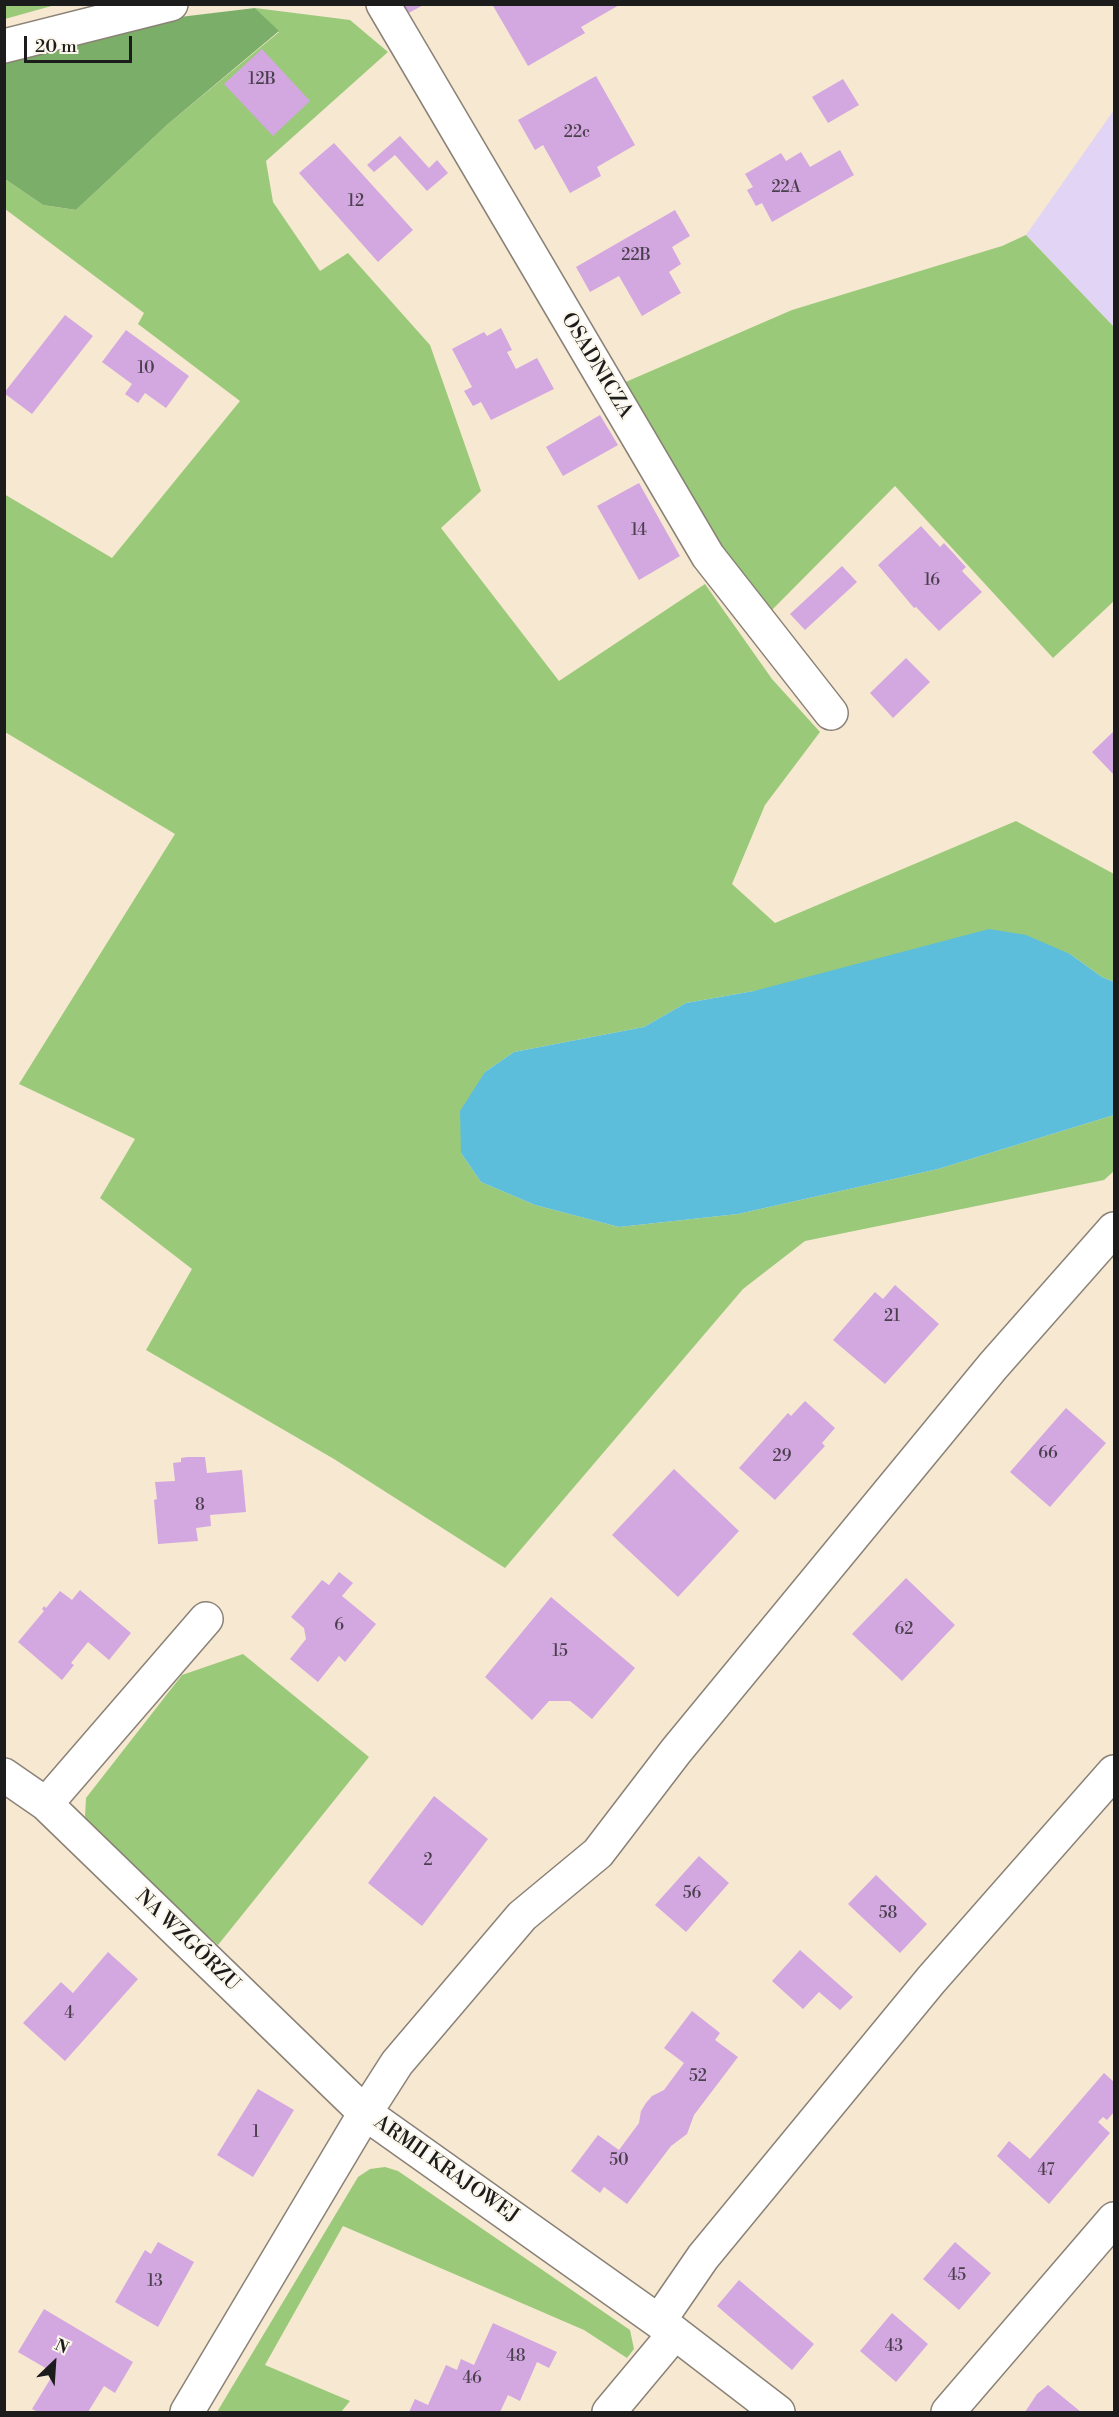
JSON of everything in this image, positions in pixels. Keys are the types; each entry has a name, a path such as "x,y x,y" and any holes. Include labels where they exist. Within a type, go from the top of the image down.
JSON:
{"street":[{"path":"4,46 171,4"},
{"name":"OSADNICZA","path":"383,4 708,556 831,714"},
{"path":"365,2113 397,2063 522,1916 598,1853 684,1742 985,1375 1114,1229"},
{"path":"46,1804 206,1619"},
{"path":"609,2412 667,2327 703,2257 923,1989 1114,1772"},
{"name":"NA WZGÓRZU","path":"4,1775 46,1804 365,2113"},
{"name":"ARMII KRAJOWEJ","path":"187,2412 365,2113 667,2327 778,2412"},
{"path":"948,2412 1114,2220"}],"shaded area":[{"path":"1114,110 1114,327 1026,235"}],"green space":[{"path":"5,4 55,4 55,5 5,19"},
{"path":"255,8 350,20 388,52 266,161 273,202 320,271 348,253 430,345 481,491 441,528 559,681 705,584 772,679 820,732 765,805 732,884 775,923 1016,821 1114,874 1114,982 1102,977 1070,954 754,991 686,1003 644,1027 514,1052 485,1072 461,1153 481,1182 535,1205 619,1227 738,1214 938,1169 1114,1115 1114,1171 1104,1180 805,1241 743,1289 505,1568 334,1459 146,1350 192,1269 100,1198 135,1139 19,1084 175,834 5,732 4,494 112,558 240,401 138,324 144,313 5,209 5,179 43,205 76,210 168,124 279,32"},
{"path":"255,8 279,31 168,124 76,210 43,205 5,179 4,58 163,19"},
{"path":"1026,235 1114,327 1114,601 1053,658 895,486 761,621 621,384 792,310 1002,246"},
{"path":"243,1654 369,1757 218,1945 95,1836 85,1817 86,1798 182,1675"},
{"path":"385,2167 398,2171 630,2330 634,2349 627,2358 584,2330 343,2226 265,2365 350,2401 341,2412 217,2412 358,2177 370,2169"}],"water":[{"path":"989,929 1026,935 1070,954 1102,977 1114,982 1114,1115 938,1169 738,1214 619,1227 535,1205 481,1182 461,1153 460,1111 485,1072 514,1052 644,1027 686,1003 754,991"}],"building":[{"path":"402,4 425,4 407,14"},
{"path":"492,4 530,6 621,4 581,27 585,33 528,66"},
{"path":"262,49 310,101 273,136 224,84"},
{"path":"596,76 635,145 597,167 601,176 570,193 543,145 535,150 518,120"},
{"path":"843,79 859,105 828,123 812,97"},
{"path":"400,136 429,168 437,160 448,173 427,191 395,155 374,172 367,165"},
{"path":"334,143 413,230 378,262 299,173"},
{"path":"840,150 854,175 772,222 762,203 756,206 747,190 753,187 745,174 781,153 786,161 801,152 810,167"},
{"path":"675,210 690,236 672,247 681,264 669,272 681,293 642,316 619,276 590,292 576,267"},
{"path":"65,315 93,336 32,414 4,393"},
{"path":"501,328 512,350 507,352 516,369 537,358 554,389 491,420 481,402 473,406 464,391 472,387 452,349 484,332 487,336"},
{"path":"126,330 189,376 166,408 145,393 138,403 125,394 132,384 102,362"},
{"path":"600,415 618,445 563,476 546,447"},
{"path":"639,483 680,556 639,580 597,506"},
{"path":"921,526 940,547 944,543 966,567 962,571 982,592 939,631 916,607 914,608 878,565"},
{"path":"842,566 857,582 805,630 790,614"},
{"path":"906,658 930,682 893,718 870,693"},
{"path":"1114,731 1114,775 1092,752"},
{"path":"895,1285 939,1324 885,1384 833,1340 875,1292 883,1299"},
{"path":"805,1401 835,1428 822,1443 825,1446 775,1500 739,1468 788,1413 791,1416"},
{"path":"1066,1408 1106,1443 1050,1507 1010,1472"},
{"path":"205,1457 207,1473 242,1470 246,1512 210,1515 211,1526 196,1528 198,1541 158,1544 154,1500 157,1499 155,1482 175,1481 173,1463 181,1462 181,1458"},
{"path":"674,1469 739,1531 678,1597 612,1535"},
{"path":"339,1572 353,1583 342,1596 376,1624 345,1662 339,1656 318,1682 290,1659 306,1639 304,1628 291,1617 322,1580 329,1585"},
{"path":"906,1578 955,1625 902,1681 852,1634"},
{"path":"80,1590 131,1633 109,1660 88,1642 71,1663 74,1665 62,1680 18,1642 44,1611 42,1609 44,1606 46,1608 60,1591 72,1600"},
{"path":"551,1597 635,1668 592,1719 570,1701 549,1701 532,1720 485,1677"},
{"path":"434,1796 488,1839 422,1926 368,1883"},
{"path":"699,1856 729,1883 686,1932 655,1905"},
{"path":"876,1875 927,1924 900,1953 848,1904"},
{"path":"800,1950 853,1997 840,2010 819,1992 803,2009 772,1981"},
{"path":"108,1952 138,1979 65,2061 23,2023 61,1982 73,1993"},
{"path":"692,2011 720,2033 715,2040 738,2057 694,2115 687,2134 671,2146 627,2204 604,2187 600,2193 571,2171 598,2135 619,2150 639,2123 641,2111 646,2103 652,2096 664,2090 684,2063 664,2048"},
{"path":"1104,2073 1114,2082 1114,2112 1107,2120 1103,2117 1098,2122 1110,2133 1049,2204 997,2156 1009,2141 1030,2159"},
{"path":"258,2089 294,2110 253,2177 217,2155"},
{"path":"158,2242 194,2262 158,2327 115,2302 145,2250 151,2254"},
{"path":"955,2242 991,2273 959,2310 923,2279"},
{"path":"739,2280 814,2344 792,2370 717,2306"},
{"path":"44,2309 133,2362 115,2393 104,2386 88,2412 38,2412 32,2409 54,2373 18,2352"},
{"path":"892,2313 928,2344 896,2382 860,2351"},
{"path":"493,2323 557,2352 549,2368 537,2362 520,2401 508,2395 500,2412 409,2412 415,2399 428,2405 446,2365 457,2370 461,2359 474,2365"},
{"path":"1048,2385 1081,2412 1025,2412 1037,2394"}]}
